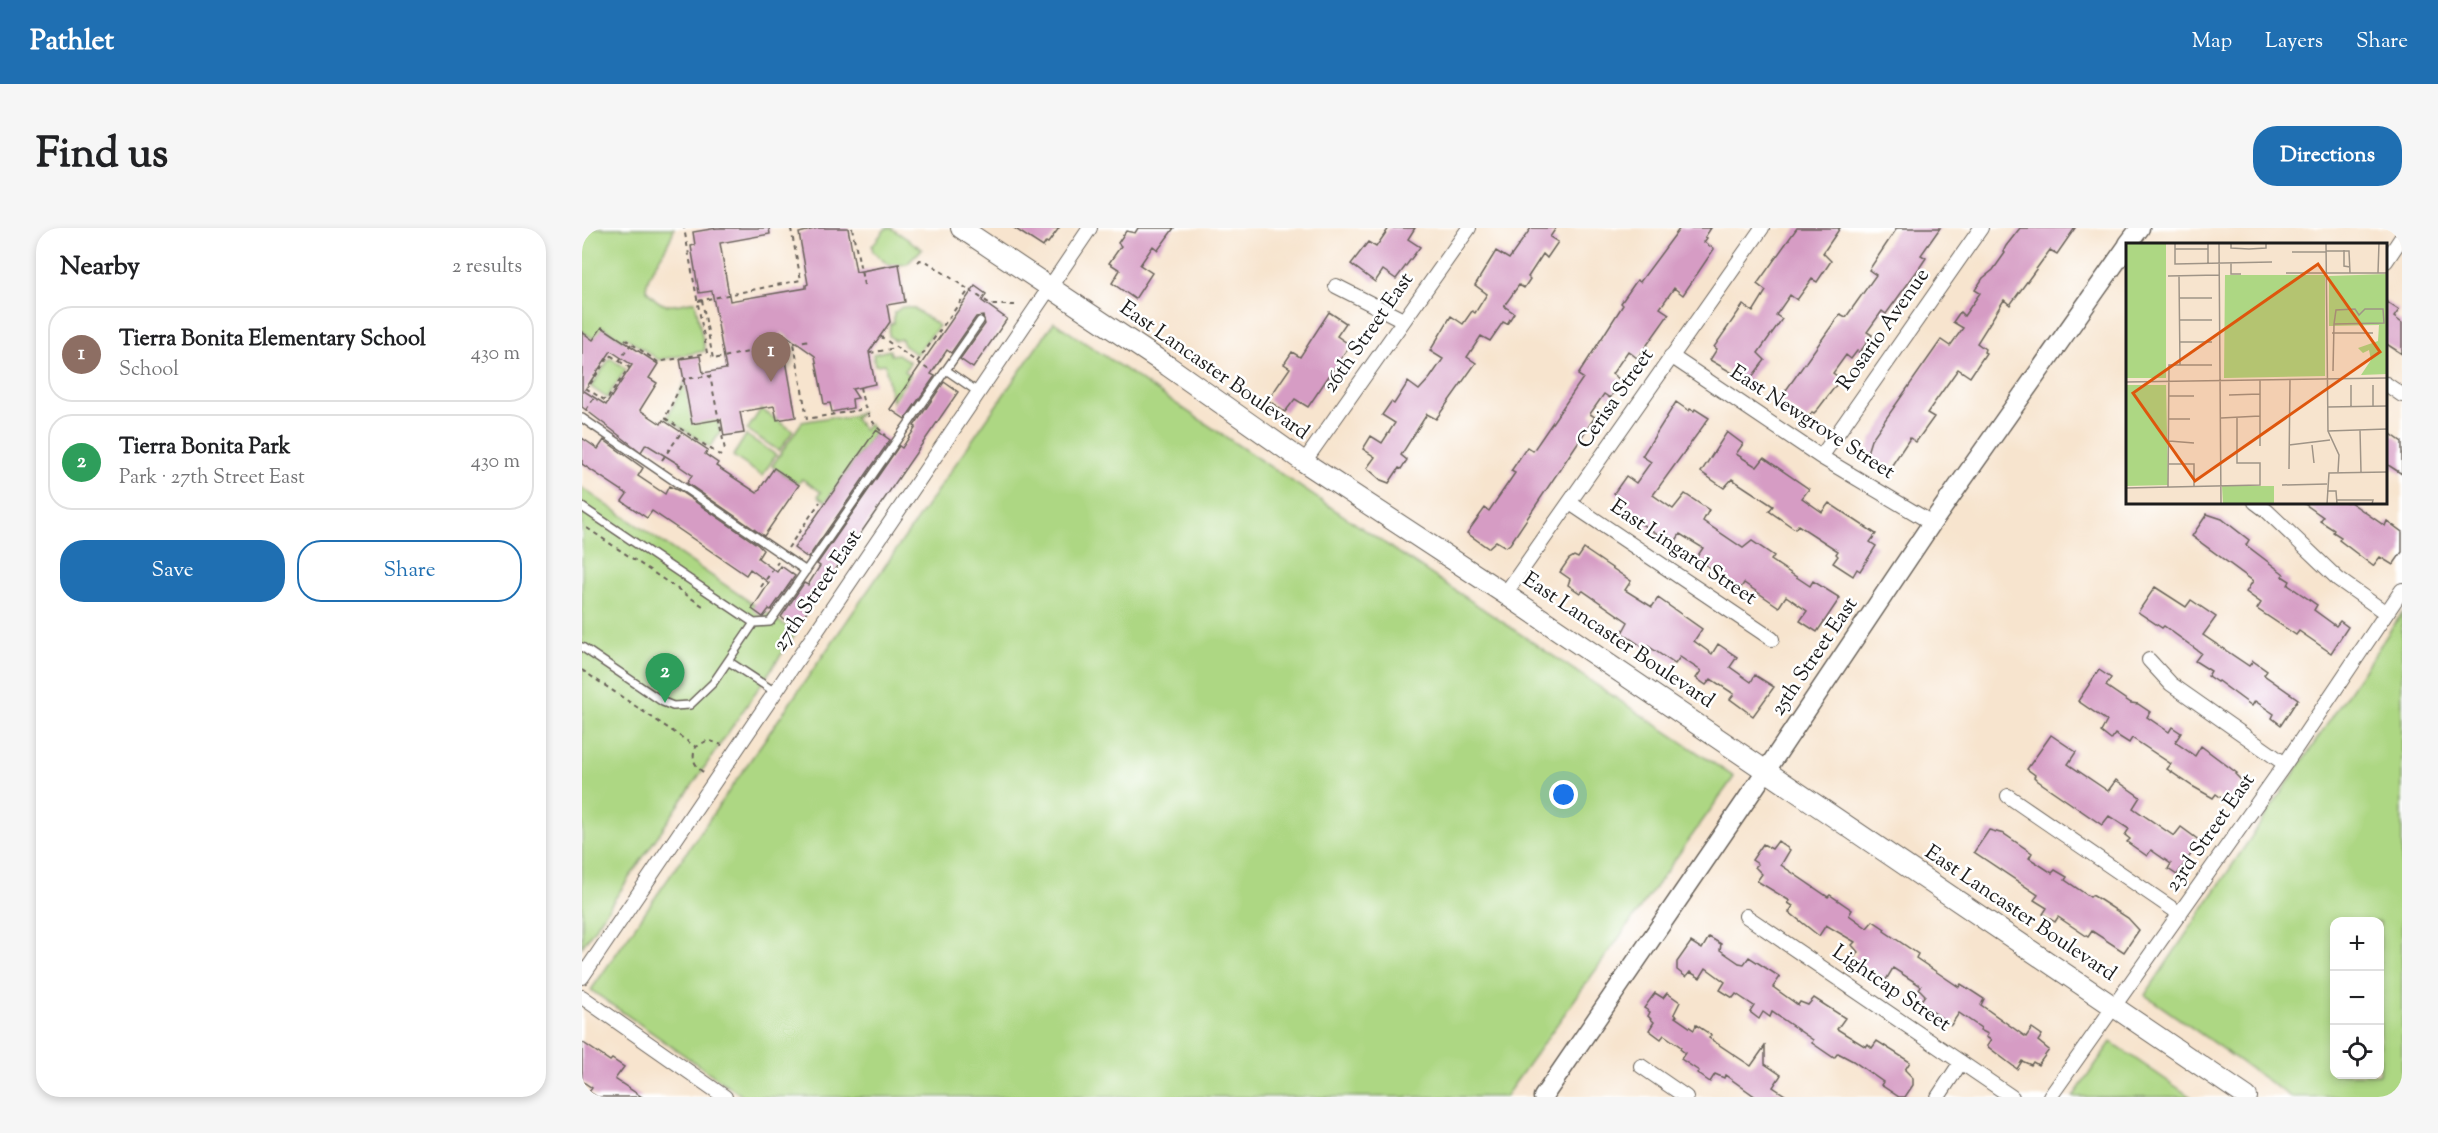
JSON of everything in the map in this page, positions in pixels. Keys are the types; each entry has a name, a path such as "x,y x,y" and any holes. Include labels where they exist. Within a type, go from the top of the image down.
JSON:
{"main road":[{"name":"East Lancaster Boulevard","path":"961,228 1168,366 1304,462 1505,594 2247,1097"}],"street":[{"name":"27th Street East","path":"582,977 1090,228"},
{"name":"26th Street East","path":"1304,462 1469,228"},
{"name":"Cerisa Street","path":"1505,594 1762,228"},
{"name":"Rosario Avenue","path":"1821,457 1982,228"},
{"name":"25th Street East","path":"2129,243 2140,228"},
{"path":"2387,258 2402,237"},
{"name":"25th Street East","path":"1544,1097 1932,523 2126,248"},
{"path":"1336,286 1403,320"},
{"name":"East Newgrove Street","path":"1671,356 1821,457 1932,523"},
{"path":"2387,385 2402,395"},
{"name":"East Lingard Street","path":"1570,503 1772,639"},
{"path":"2258,504 2338,579 2386,613"},
{"name":"23rd Street East","path":"2050,1097 2285,764 2402,590"},
{"path":"2149,660 2171,684 2285,764"},
{"path":"2008,796 2180,914"},
{"name":"Lightcap Street","path":"1746,916 2012,1097"},
{"path":"582,997 725,1097"},
{"path":"1938,1097 1961,1062"},
{"path":"1641,1066 1686,1097"}],"lane":[{"path":"582,507 753,623 770,622 980,321"},
{"path":"946,370 978,392"},
{"path":"582,417 806,571"},
{"path":"582,647 645,691 673,705 690,705 708,688 753,623"},
{"path":"728,661 775,692"}],"path":[{"path":"625,339 658,362 707,353 684,228"},
{"path":"698,301 801,280 791,229 794,228"},
{"path":"852,228 864,285"},
{"path":"918,262 920,260 929,263 992,305 1018,305"},
{"path":"918,362 969,290"},
{"path":"702,300 713,359 810,340"},
{"path":"880,336 940,378"},
{"path":"794,343 807,419 860,410"},
{"path":"619,361 631,344"},
{"path":"870,353 898,348"},
{"path":"610,354 619,361 629,367 606,401 587,389 610,354"},
{"path":"721,456 665,418 684,379 710,376 725,450"},
{"path":"860,387 864,411 876,428 896,442"},
{"path":"582,417 596,395"},
{"path":"657,469 683,430"},
{"path":"761,587 820,502"},
{"path":"587,528 703,606"},
{"path":"582,670 696,747"},
{"path":"703,772 694,762 696,747 708,740 722,745"}],"green space":[{"path":"582,228 674,228 668,244 651,273 646,289 662,304 673,305 695,301 705,351 659,360 625,337 622,340 603,327 594,339 582,331"},
{"path":"886,228 891,228 922,249 907,264 890,266 873,252 872,246"},
{"path":"902,307 913,308 939,326 916,354 904,346 902,339 895,340 889,336 890,324 894,323 894,313"},
{"path":"1054,322 1734,777 1505,1097 744,1097 591,990"},
{"path":"890,350 891,355 898,354 910,362 905,371 910,375 892,402 885,364 875,365 873,354"},
{"path":"610,358 626,369 607,398 591,387"},
{"path":"710,380 720,433 710,447 667,418 685,381"},
{"path":"761,409 793,431 779,451 747,430"},
{"path":"862,412 855,419 864,430 869,423 874,433 826,502 818,496 821,492 802,479 798,484 772,466 802,422 831,417 843,419"},
{"path":"746,435 776,455 762,476 733,456"},
{"path":"582,488 796,633 582,947"},
{"path":"2402,613 2402,1097 2291,1097 2145,995"},
{"path":"2111,1042 2191,1097 2073,1097"}],"building":[{"path":"717,228 769,228 770,234 720,243 730,301 806,288 808,284 799,233 818,228 848,228 856,272 899,264 905,302 887,305 890,322 869,352 875,384 852,389 858,398 852,399 853,408 832,412 830,403 824,404 815,356 781,332 796,417 777,420 774,406 740,412 744,433 724,436 721,419 692,424 680,359 700,356 703,373 726,369 712,291 699,293 691,246 695,245 693,232"},
{"path":"1014,228 1059,228 1043,247"},
{"path":"1138,228 1174,228 1158,250 1153,246 1140,265 1152,273 1135,299 1112,283 1120,270 1109,263 1121,246 1118,243 1126,231 1135,233"},
{"path":"1389,228 1415,228 1408,239 1420,247 1396,279 1383,270 1375,282 1351,264 1368,242 1376,247"},
{"path":"1531,228 1556,228 1550,237 1558,242 1547,258 1543,254 1528,277 1530,279 1524,288 1519,285 1504,306 1514,313 1507,324 1503,322 1490,341 1481,336 1467,357 1476,363 1436,419 1427,414 1401,455 1407,460 1401,469 1399,468 1389,483 1381,480 1367,468 1375,457 1363,449 1371,436 1382,443 1395,423 1382,415 1391,402 1394,404 1408,382 1419,390 1430,378 1443,359 1430,351 1451,316 1463,324 1472,311 1475,313 1487,294 1475,285 1496,251 1509,259"},
{"path":"1680,228 1711,228 1704,242 1714,249 1683,295 1674,288 1660,308 1669,314 1642,352 1637,358 1628,351 1612,374 1622,381 1610,398 1604,394 1590,414 1595,417 1510,544 1506,547 1496,541 1488,548 1467,533 1485,508 1489,511 1515,473 1511,471 1527,447 1533,451 1583,378 1578,375 1623,305 1621,303 1637,280 1640,282"},
{"path":"1797,228 1840,228 1823,253 1831,261 1817,282 1812,279 1797,300 1790,295 1776,315 1782,319 1758,353 1765,360 1748,382 1710,360 1717,349 1714,347 1743,305 1753,312 1766,291 1757,284"},
{"path":"1897,228 1940,228 1921,255 1926,258 1920,267 1886,314 1882,311 1867,332 1872,335 1863,348 1857,351 1851,359 1846,355 1833,373 1841,379 1807,420 1779,400 1840,314 1846,317 1876,275 1869,270"},
{"path":"2020,228 2075,228 2057,254 2050,250 2010,305 2004,300 1977,343 1985,349 1986,353 1970,377 1958,369 1927,413 1934,417 1916,442 1910,438 1888,471 1866,456 1871,440 1941,340 1950,346 1963,328 1953,322 1960,312 1964,316 1980,293 1975,290 1983,278 1993,270 2005,253 2003,252 2006,246"},
{"path":"975,286 986,294 982,301 1007,319 973,368 960,359 985,324 983,316 976,317 951,353 947,350 931,374 935,376 905,419 890,409"},
{"path":"2387,302 2399,310 2394,317 2402,323 2402,354 2387,344"},
{"path":"1329,312 1346,323 1337,336 1350,345 1308,407 1295,399 1285,412 1268,400 1290,368 1284,364 1292,352 1300,357"},
{"path":"602,327 658,364 649,378 657,383 640,410 661,424 663,420 708,450 705,454 718,463 716,466 757,493 774,468 799,485 764,536 687,483 692,475 680,465 646,444 641,452 582,407 582,332 593,340","holes":["611,351 632,365 606,405 584,391"]},
{"path":"944,382 958,392 796,627 781,617 804,583 808,585 820,566 817,564 899,446 902,448"},
{"path":"1676,402 1689,411 1695,409 1709,418 1653,495 1673,509 1685,494 1709,510 1703,521 1743,548 1752,541 1774,556 1771,560 1810,586 1813,581 1840,598 1817,632 1800,621 1807,611 1786,596 1779,607 1744,583 1740,589 1696,558 1703,548 1680,534 1674,544 1620,511 1624,500 1614,493 1626,476 1636,483 1651,462 1642,456"},
{"path":"876,430 890,440 808,558 794,548"},
{"path":"2387,431 2402,442 2402,474 2387,464"},
{"path":"1727,432 1743,444 1736,454 1757,467 1764,458 1809,489 1802,498 1822,512 1829,503 1876,534 1870,542 1876,546 1860,571 1857,569 1853,576 1833,563 1838,556 1836,554 1838,551 1798,525 1795,529 1769,511 1773,506 1732,479 1724,488 1701,472"},
{"path":"582,438 598,449 604,440 643,468 638,476 665,494 669,486 681,492 758,545 763,550 758,558 777,572 781,566 795,576 771,610 769,609 763,617 752,609 769,583 750,569 746,575 652,511 647,518 622,501 627,494 582,464"},
{"path":"2305,504 2353,504 2385,526 2387,521 2402,532 2402,552 2393,565 2380,557 2373,566 2339,540 2341,537 2333,532 2334,530 2320,521 2323,517"},
{"path":"2207,514 2222,519 2249,540 2246,545 2284,574 2282,576 2290,581 2288,585 2317,605 2314,610 2336,626 2340,621 2348,627 2331,653 2299,631 2296,635 2257,609 2261,603 2246,592 2253,581 2192,536"},
{"path":"1584,549 1631,581 1625,590 1652,607 1658,598 1702,629 1694,641 1712,654 1718,644 1737,657 1730,667 1751,682 1755,675 1774,687 1753,716 1730,699 1734,694 1711,679 1706,685 1696,678 1701,671 1680,657 1675,664 1648,646 1646,649 1622,633 1628,622 1583,591 1580,593 1568,585 1570,579 1560,572 1569,559 1574,556 1578,558"},
{"path":"2155,587 2186,607 2191,600 2216,617 2203,635 2249,666 2253,661 2267,671 2264,675 2298,699 2281,725 2272,718 2274,714 2255,701 2252,706 2208,676 2211,671 2195,661 2201,653 2164,626 2162,628 2138,612"},
{"path":"2099,670 2111,678 2106,686 2131,703 2138,704 2150,712 2147,717 2169,732 2172,727 2181,733 2175,742 2195,756 2201,746 2237,773 2235,774 2242,781 2227,802 2216,794 2213,798 2192,786 2167,769 2171,764 2132,738 2129,743 2115,734 2111,740 2101,732 2107,721 2078,701"},
{"path":"2051,735 2076,752 2068,764 2108,791 2116,780 2140,797 2133,808 2174,836 2181,827 2200,841 2177,875 2168,869 2171,864 2151,850 2147,856 2127,842 2130,839 2125,835 2129,829 2109,816 2102,825 2034,777 2035,775 2027,769"},
{"path":"1989,830 2004,834 2032,853 2029,858 2052,873 2055,870 2067,877 2065,880 2090,897 2092,895 2128,918 2139,930 2124,952 2092,931 2088,937 2058,917 2055,922 2043,914 2047,908 2034,900 2038,895 1974,852"},
{"path":"1778,841 1790,850 1781,865 1828,897 1830,895 1852,910 1849,915 1867,928 1873,921 1885,929 1884,931 1918,954 1916,958 1959,987 1961,984 1984,999 1981,1005 2026,1037 2032,1028 2042,1035 2038,1041 2049,1050 2038,1065 2022,1061 2017,1069 1987,1046 1991,1040 1986,1037 1988,1034 1980,1030 1981,1028 1959,1013 1951,1025 1920,1002 1925,995 1919,989 1921,986 1893,968 1886,980 1853,959 1858,952 1852,945 1855,942 1826,925 1819,936 1789,912 1793,906 1788,903 1790,901 1757,881 1762,874 1755,867 1758,864 1752,860 1763,844 1772,849"},
{"path":"1709,937 1721,944 1720,950 1739,963 1744,964 1749,957 1780,977 1773,987 1798,1005 1800,1002 1808,1005 1814,998 1845,1018 1837,1029 1866,1047 1868,1044 1872,1048 1877,1041 1910,1062 1905,1070 1913,1078 1913,1085 1905,1097 1899,1097 1881,1085 1883,1082 1853,1061 1838,1053 1834,1058 1812,1043 1813,1040 1772,1012 1770,1017 1763,1012 1759,1019 1750,1012 1754,1006 1736,994 1733,998 1720,990 1725,982 1706,968 1700,978 1690,972 1686,977 1677,970 1677,962 1691,942 1702,949"},
{"path":"1655,993 1663,998 1667,993 1680,1002 1674,1014 1677,1016 1675,1017 1694,1030 1696,1025 1711,1035 1709,1038 1751,1066 1765,1046 1765,1064 1781,1075 1773,1087 1788,1097 1756,1097 1725,1075 1724,1078 1715,1074 1710,1082 1697,1073 1699,1071 1681,1059 1685,1053 1680,1049 1681,1047 1664,1035 1661,1039 1649,1030 1654,1022 1648,1016 1650,1012 1644,1008"},
{"path":"582,1042 610,1061 612,1059 624,1067 615,1079 642,1097 597,1097 589,1092 592,1088 582,1081"}],"place":[{"name":"Tierra Bonita Elementary School","path":"771,382"},
{"name":"Tierra Bonita Park","path":"665,703"}]}
